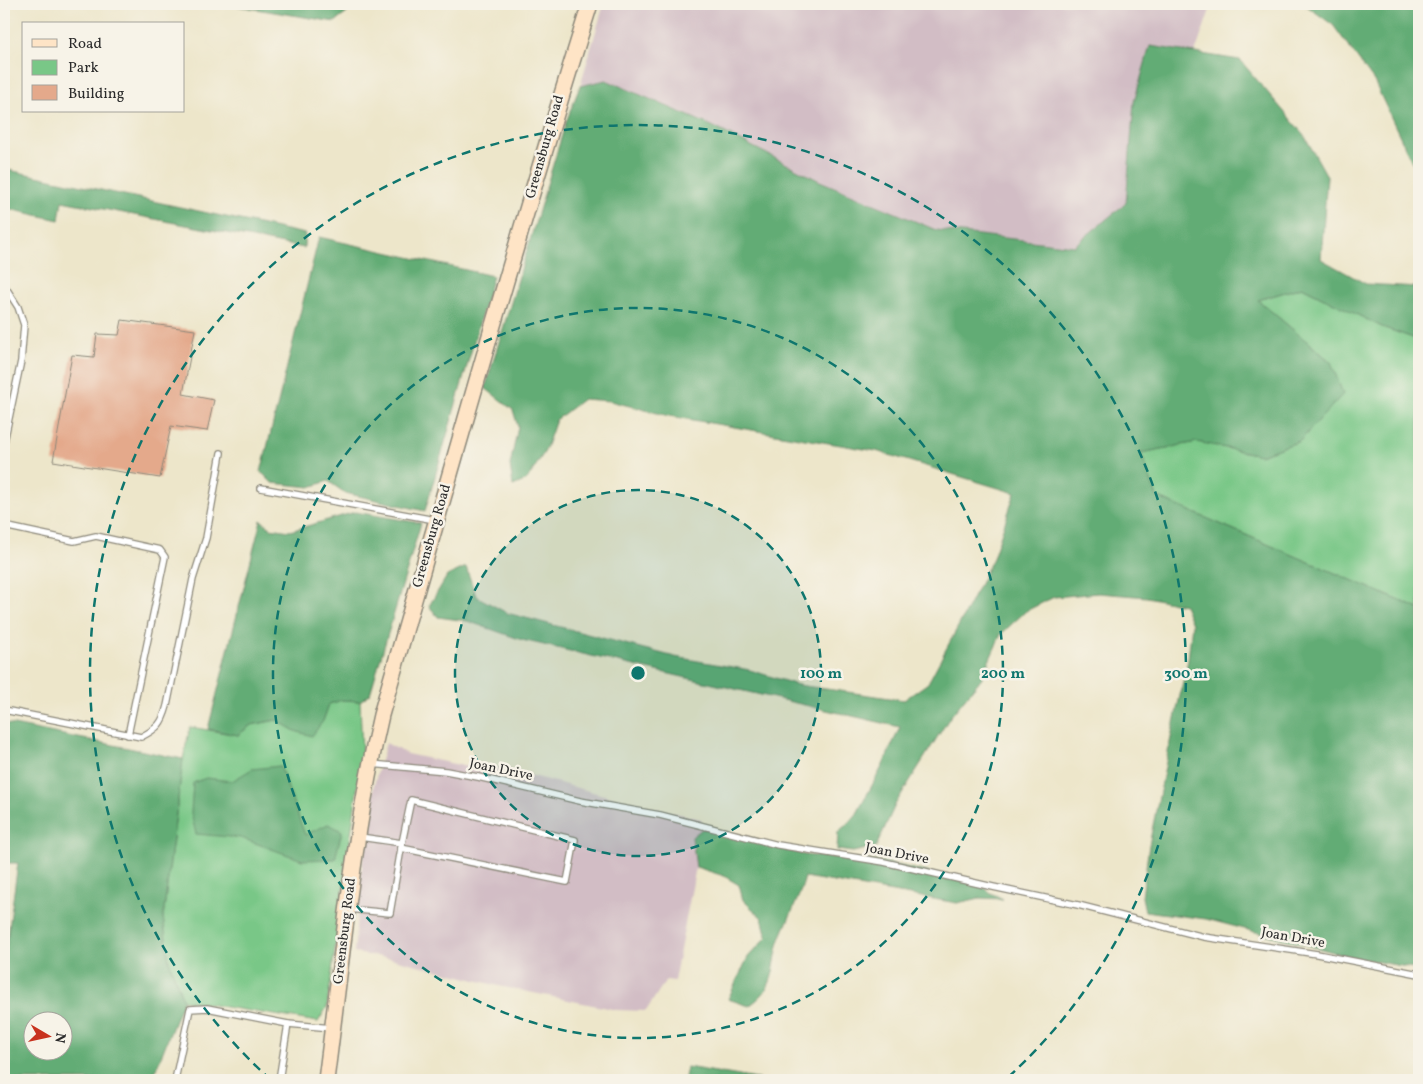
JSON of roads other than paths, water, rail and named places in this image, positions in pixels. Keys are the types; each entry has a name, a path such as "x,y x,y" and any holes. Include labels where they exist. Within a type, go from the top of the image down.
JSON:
{"main road":[{"name":"Greensburg Road","path":"326,1080 358,836 369,764 381,715 565,80 590,4"}],"lane":[{"path":"4,285 18,307 24,326 21,361 4,442"},
{"path":"4,710 141,737 154,731 162,722 167,706 193,578 206,538 221,453"},
{"path":"261,488 437,520"},
{"path":"4,526 74,541 96,536 160,550 165,557 128,735"},
{"name":"Joan Drive","path":"369,764 446,771 478,777 580,801 660,815 778,844 884,862 1078,905 1204,937 1317,954 1419,974"},
{"path":"348,909 390,913 401,845 411,800 575,840 567,882 401,845 358,836"},
{"path":"175,1080 190,1009 207,1008 288,1024 332,1028"},
{"path":"279,1080 288,1024"}]}
